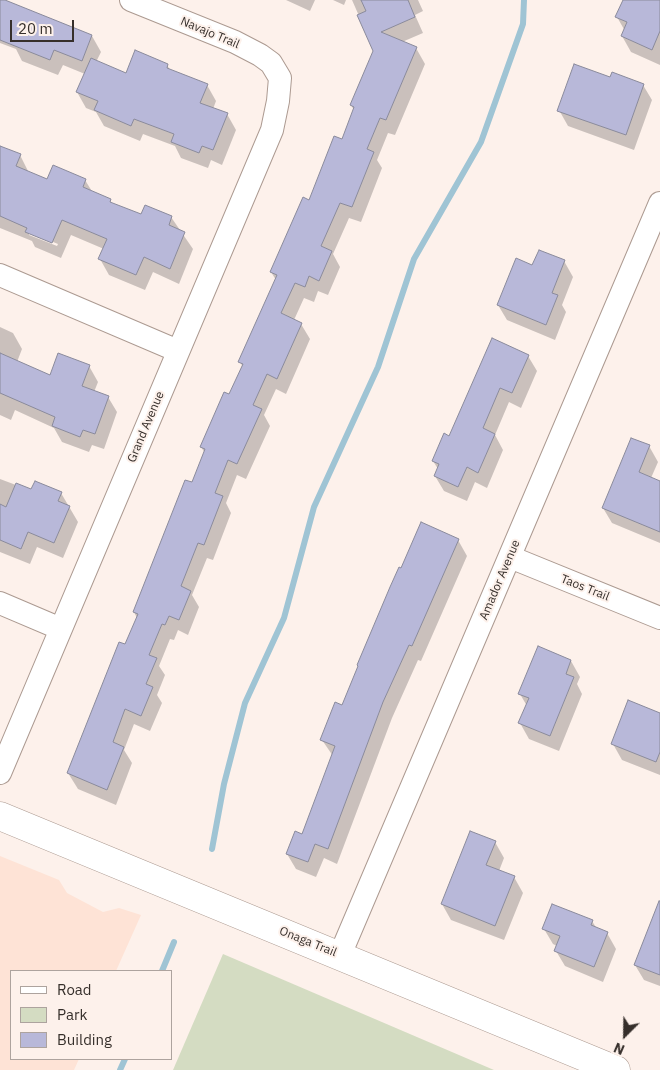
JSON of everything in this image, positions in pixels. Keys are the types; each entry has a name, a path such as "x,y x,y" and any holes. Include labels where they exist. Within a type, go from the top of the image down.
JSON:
{"street":[{"name":"Navajo Trail","path":"131,0 235,42 271,63 280,78"},
{"name":"Grand Avenue","path":"0,773 272,130 280,78"},
{"name":"Amador Avenue","path":"340,956 660,204"},
{"path":"0,275 178,351"},
{"name":"Taos Trail","path":"510,557 660,618"},
{"path":"0,603 61,629"},
{"name":"Onaga Trail","path":"0,816 616,1070"}],"shaded area":[{"path":"0,856 59,880 67,893 103,912 119,908 141,915 116,970 10,970 10,1060 79,1060 74,1070 0,1070"}],"green space":[{"path":"223,954 494,1070 173,1070"}],"building":[{"path":"0,0 5,0 92,35 82,61 54,50 50,60 0,40"},
{"path":"361,0 408,0 415,17 381,32 417,47 386,120 380,118 367,149 374,152 352,207 340,203 321,246 332,251 319,281 309,276 305,287 295,283 281,313 302,323 277,379 267,374 253,405 262,409 237,464 228,460 215,493 223,496 204,545 198,543 181,586 191,591 179,620 169,616 165,625 162,624 149,655 157,658 146,684 153,687 141,716 125,709 113,742 124,747 107,790 67,773 119,642 125,644 138,614 133,612 185,480 192,482 205,449 200,447 224,392 229,394 243,364 238,362 277,275 270,272 303,197 309,200 334,136 342,139 354,107 350,105 373,51 357,15 366,11"},
{"path":"623,0 660,0 660,31 652,50 621,36 627,22 615,17"},
{"path":"135,50 168,64 167,68 208,84 200,103 228,113 213,150 202,146 199,153 171,142 174,134 134,119 131,126 94,110 98,101 76,92 91,58 126,73"},
{"path":"574,64 610,77 612,72 644,84 626,135 557,111"},
{"path":"0,146 21,154 16,166 47,179 53,165 86,179 83,187 111,199 110,202 141,214 145,205 172,216 169,225 185,232 170,269 144,257 136,275 98,259 107,239 62,220 52,243 25,232 27,228 0,216"},
{"path":"539,250 565,260 552,293 558,295 546,325 497,305 516,258 532,265"},
{"path":"492,338 529,355 512,393 500,388 483,428 495,434 478,473 467,467 458,487 434,476 439,464 432,461 444,433 449,436"},
{"path":"0,353 50,375 58,353 90,365 82,386 109,396 95,434 83,430 80,437 52,426 55,417 0,393"},
{"path":"631,438 650,445 639,472 660,481 660,532 602,508"},
{"path":"35,481 62,492 58,501 70,506 54,543 28,532 21,549 0,540 0,504 6,507 16,483 31,489"},
{"path":"421,522 459,539 412,646 409,645 383,702 328,849 315,844 308,862 286,854 295,831 302,834 335,746 320,740 335,702 342,705 390,587 399,567 401,568"},
{"path":"538,646 571,660 566,674 574,677 550,736 518,723 529,698 518,694"},
{"path":"628,700 660,713 660,752 656,762 611,744"},
{"path":"470,831 496,841 486,865 515,876 495,926 441,904"},
{"path":"660,901 660,975 634,965"},
{"path":"552,904 593,920 591,925 608,932 594,967 554,951 560,936 542,929"}],"waterway":[{"path":"212,849 224,784 245,703 284,618 314,507 378,367 414,259 481,142 523,24 524,0"},
{"path":"162,970 174,942"},
{"path":"120,1070 125,1060"}]}
